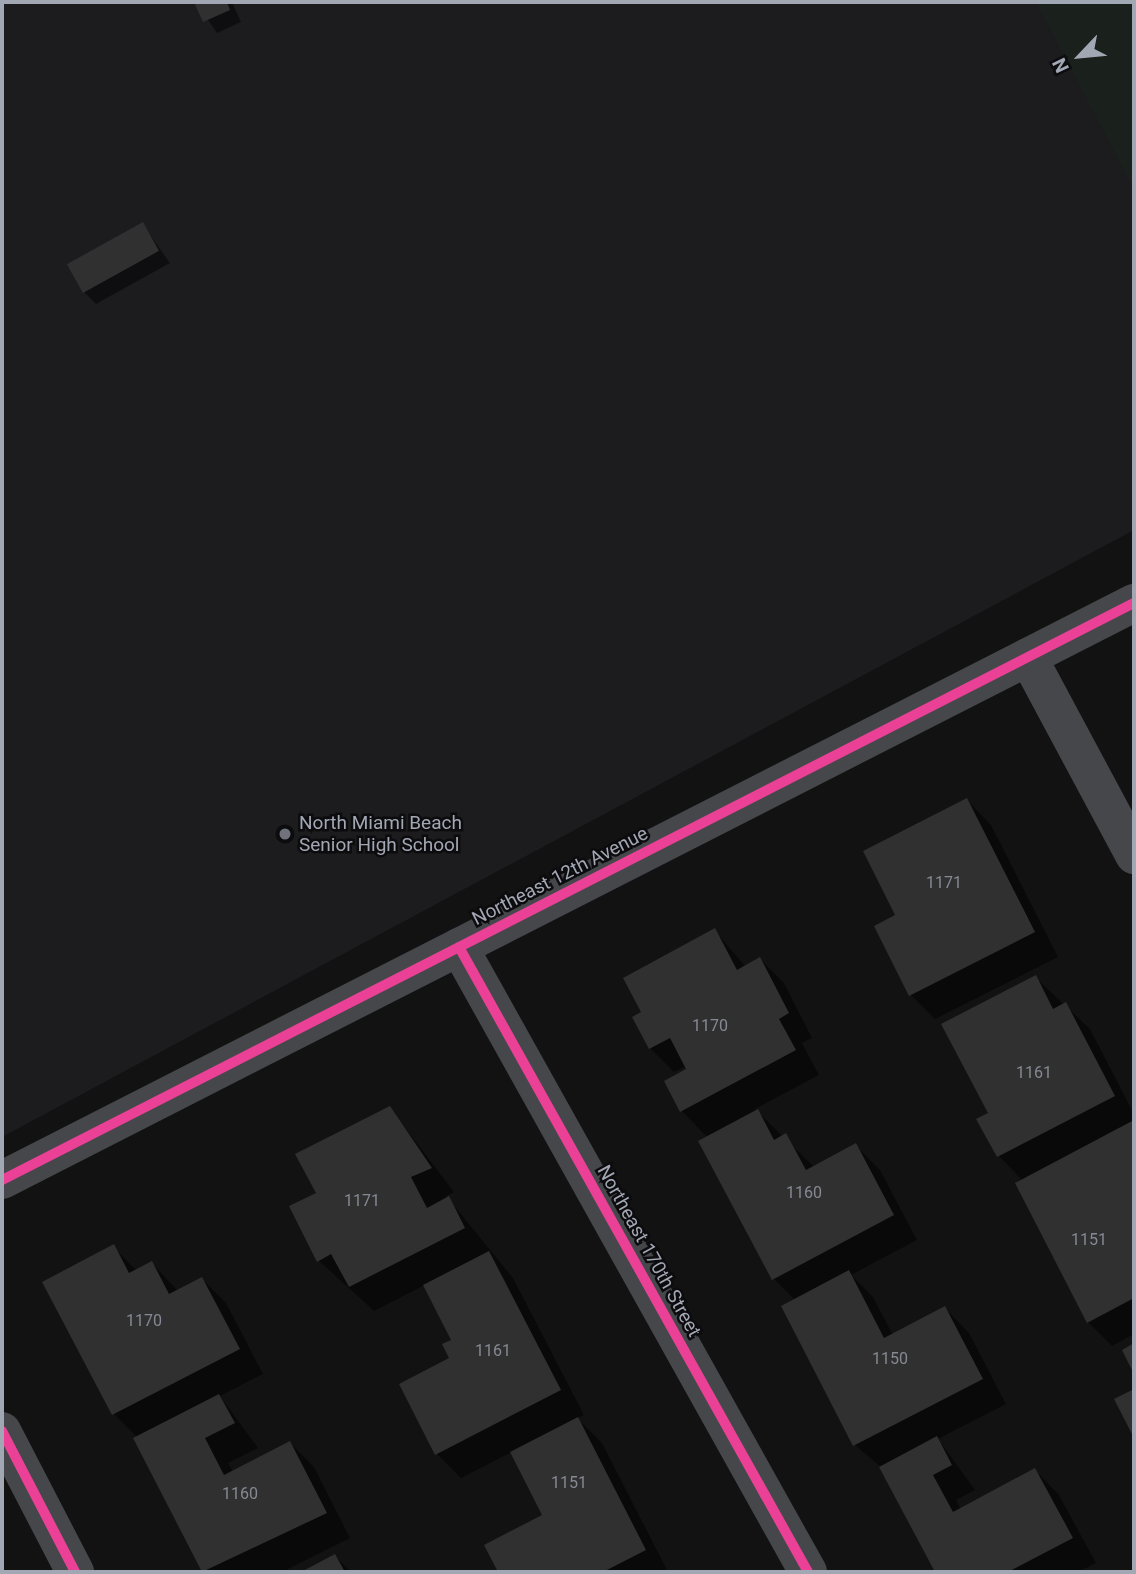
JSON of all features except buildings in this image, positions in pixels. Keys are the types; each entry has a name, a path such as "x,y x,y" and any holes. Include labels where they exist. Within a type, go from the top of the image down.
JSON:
{"street":[{"name":"Northeast 12th Avenue","path":"2,1180 1134,603"},
{"path":"1028,657 1134,855"},
{"name":"Northeast 170th Street","path":"459,947 808,1572"},
{"path":"2,1431 75,1572"}],"shaded area":[{"name":"North Miami Beach Senior High School","path":"2,2 1134,2 1134,530 2,1137"},
{"path":"1036,2 1134,2 1133,187"}],"cycle path":[{"path":"2,1180 1134,603"},
{"path":"459,947 808,1572"},
{"path":"2,1431 75,1572"}],"place":[{"name":"North Miami Beach Senior High School","path":"285,834"}]}
